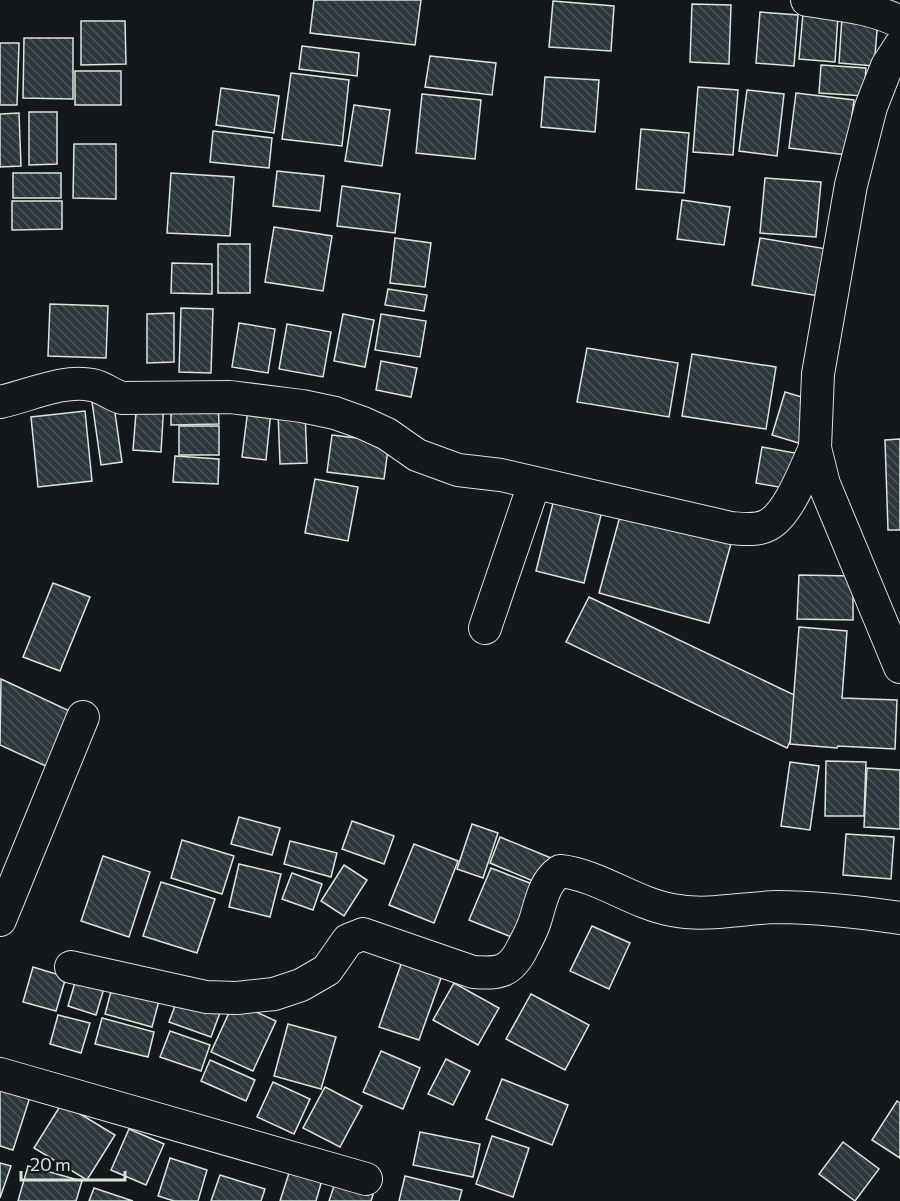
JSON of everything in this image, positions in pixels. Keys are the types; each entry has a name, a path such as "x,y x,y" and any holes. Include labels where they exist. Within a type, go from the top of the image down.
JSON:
{"street":[{"path":"807,0 859,8 888,16 900,22"},
{"path":"900,46 887,66 871,107 851,185 818,374 815,448 824,484 900,668"},
{"path":"0,402 75,384 93,385 113,396 122,398 230,397 302,406 335,413 363,423 387,434 417,454 458,470 501,475 731,528 749,530 771,524 782,512 815,448"},
{"path":"485,628 534,484"},
{"path":"0,920 83,717"},
{"path":"70,967 206,997 237,998 274,994 301,985 327,970 348,940 363,934 474,972 491,974 508,969 516,961 532,930 545,888 552,877 560,872 589,878 643,903 674,911 711,913 773,907 815,907 900,918"},
{"path":"0,1074 366,1179"}],"building":[{"path":"314,0 421,0 415,45 310,33"},
{"path":"553,1 614,6 611,51 549,47"},
{"path":"692,4 731,5 729,64 690,62"},
{"path":"760,12 798,15 794,66 756,63"},
{"path":"803,13 838,16 835,62 799,59"},
{"path":"842,17 878,20 874,66 839,63"},
{"path":"81,21 125,21 126,64 81,65"},
{"path":"24,38 73,38 73,99 23,98"},
{"path":"0,43 19,43 17,105 0,105"},
{"path":"302,46 359,53 357,76 299,69"},
{"path":"430,56 496,63 492,95 425,87"},
{"path":"821,65 866,68 864,96 819,93"},
{"path":"75,71 121,71 121,105 75,105"},
{"path":"291,73 349,80 342,146 282,139"},
{"path":"545,77 599,80 595,132 541,127"},
{"path":"698,87 738,90 733,155 693,152"},
{"path":"221,88 279,96 274,133 216,125"},
{"path":"747,90 784,94 777,156 739,151"},
{"path":"796,93 854,100 847,155 789,148"},
{"path":"422,94 481,100 475,159 416,153"},
{"path":"354,105 390,110 382,166 345,161"},
{"path":"29,112 57,112 57,164 29,165"},
{"path":"19,113 21,166 0,167 0,114"},
{"path":"641,129 689,133 684,193 636,189"},
{"path":"213,131 272,138 269,168 210,162"},
{"path":"74,144 116,144 116,199 73,198"},
{"path":"277,171 324,176 320,211 273,206"},
{"path":"13,173 61,173 61,198 13,198"},
{"path":"171,173 234,177 230,236 167,233"},
{"path":"765,178 821,182 816,237 760,233"},
{"path":"342,186 400,194 395,233 337,226"},
{"path":"682,200 730,207 724,245 677,239"},
{"path":"12,201 62,201 62,229 12,230"},
{"path":"274,227 332,236 323,291 265,282"},
{"path":"395,238 431,243 425,287 390,283"},
{"path":"760,238 833,250 825,297 752,285"},
{"path":"218,244 250,244 250,293 218,293"},
{"path":"172,263 212,264 212,294 171,293"},
{"path":"388,289 427,295 424,311 385,305"},
{"path":"50,304 108,306 106,358 48,356"},
{"path":"181,308 213,309 211,373 179,372"},
{"path":"174,313 174,362 147,363 147,314"},
{"path":"343,314 374,320 365,367 334,361"},
{"path":"381,314 426,321 420,357 375,350"},
{"path":"239,323 275,329 268,373 232,367"},
{"path":"287,324 331,332 323,377 279,369"},
{"path":"587,348 678,363 669,417 577,402"},
{"path":"692,354 776,367 766,429 682,416"},
{"path":"381,361 417,368 411,397 376,390"},
{"path":"785,392 815,401 802,444 772,435"},
{"path":"113,399 122,462 101,465 92,402"},
{"path":"137,400 164,401 161,452 133,450"},
{"path":"218,401 219,424 171,425 171,402"},
{"path":"248,409 271,411 266,460 242,457"},
{"path":"85,411 92,481 38,487 31,417"},
{"path":"305,411 307,463 280,464 278,412"},
{"path":"179,426 219,426 219,455 179,455"},
{"path":"332,435 389,442 384,479 327,472"},
{"path":"900,439 900,530 888,530 885,440"},
{"path":"762,447 795,453 789,489 756,483"},
{"path":"175,456 219,459 218,484 173,482"},
{"path":"315,479 358,487 348,541 305,533"},
{"path":"555,495 603,507 584,583 536,571"},
{"path":"622,509 732,540 709,623 599,593"},
{"path":"799,575 853,576 853,620 797,619"},
{"path":"53,583 90,597 60,671 23,657"},
{"path":"589,597 809,702 787,748 566,642"},
{"path":"799,627 847,631 842,698 897,700 895,749 790,744"},
{"path":"1,679 74,713 48,767 0,745"},
{"path":"826,761 866,762 864,816 825,816"},
{"path":"790,762 819,766 810,830 781,826"},
{"path":"867,768 900,770 900,829 864,827"},
{"path":"239,817 280,828 272,855 231,844"},
{"path":"352,821 394,836 384,864 342,849"},
{"path":"472,824 498,833 483,878 457,869"},
{"path":"846,834 894,837 891,879 843,875"},
{"path":"500,837 551,858 540,884 490,863"},
{"path":"182,840 234,856 222,894 171,878"},
{"path":"290,841 337,853 331,877 284,864"},
{"path":"414,844 458,861 434,923 389,905"},
{"path":"103,856 150,872 129,937 81,921"},
{"path":"239,864 281,874 270,917 229,907"},
{"path":"344,865 367,880 344,916 321,901"},
{"path":"491,868 540,887 519,940 469,920"},
{"path":"292,873 322,884 313,910 282,899"},
{"path":"161,882 215,899 197,953 143,936"},
{"path":"592,926 630,943 609,989 570,971"},
{"path":"405,953 445,967 419,1040 379,1027"},
{"path":"33,967 66,977 56,1011 23,1002"},
{"path":"77,976 105,985 96,1015 68,1006"},
{"path":"454,983 499,1008 478,1045 433,1020"},
{"path":"113,984 160,997 152,1027 105,1014"},
{"path":"531,994 589,1025 565,1070 506,1039"},
{"path":"179,995 221,1010 211,1037 169,1022"},
{"path":"234,1002 276,1021 253,1071 211,1052"},
{"path":"58,1015 90,1023 81,1053 50,1044"},
{"path":"102,1018 154,1032 148,1057 95,1044"},
{"path":"288,1024 336,1037 321,1089 274,1076"},
{"path":"170,1031 210,1045 201,1071 160,1057"},
{"path":"381,1051 420,1068 403,1109 363,1092"},
{"path":"446,1059 470,1071 453,1105 428,1094"},
{"path":"210,1060 255,1080 246,1101 201,1081"},
{"path":"502,1079 568,1105 552,1145 486,1119"},
{"path":"273,1082 310,1099 294,1134 257,1117"},
{"path":"0,1084 31,1094 13,1150 0,1146"},
{"path":"325,1087 362,1106 340,1147 303,1128"},
{"path":"897,1101 900,1103 900,1158 872,1140"},
{"path":"62,1103 115,1135 87,1180 34,1148"},
{"path":"129,1129 164,1144 146,1185 111,1170"},
{"path":"420,1132 480,1144 473,1177 413,1165"},
{"path":"492,1136 529,1148 513,1197 476,1184"},
{"path":"843,1142 879,1169 855,1201 819,1174"},
{"path":"170,1158 207,1170 198,1201 174,1201 158,1196"},
{"path":"0,1163 11,1166 0,1198"},
{"path":"28,1166 82,1181 76,1201 18,1201"},
{"path":"290,1170 322,1180 316,1201 280,1201"},
{"path":"220,1175 265,1189 261,1201 211,1201"},
{"path":"405,1176 462,1190 459,1201 399,1201"},
{"path":"335,1183 373,1195 371,1201 329,1201"},
{"path":"94,1188 133,1201 89,1201"}]}
